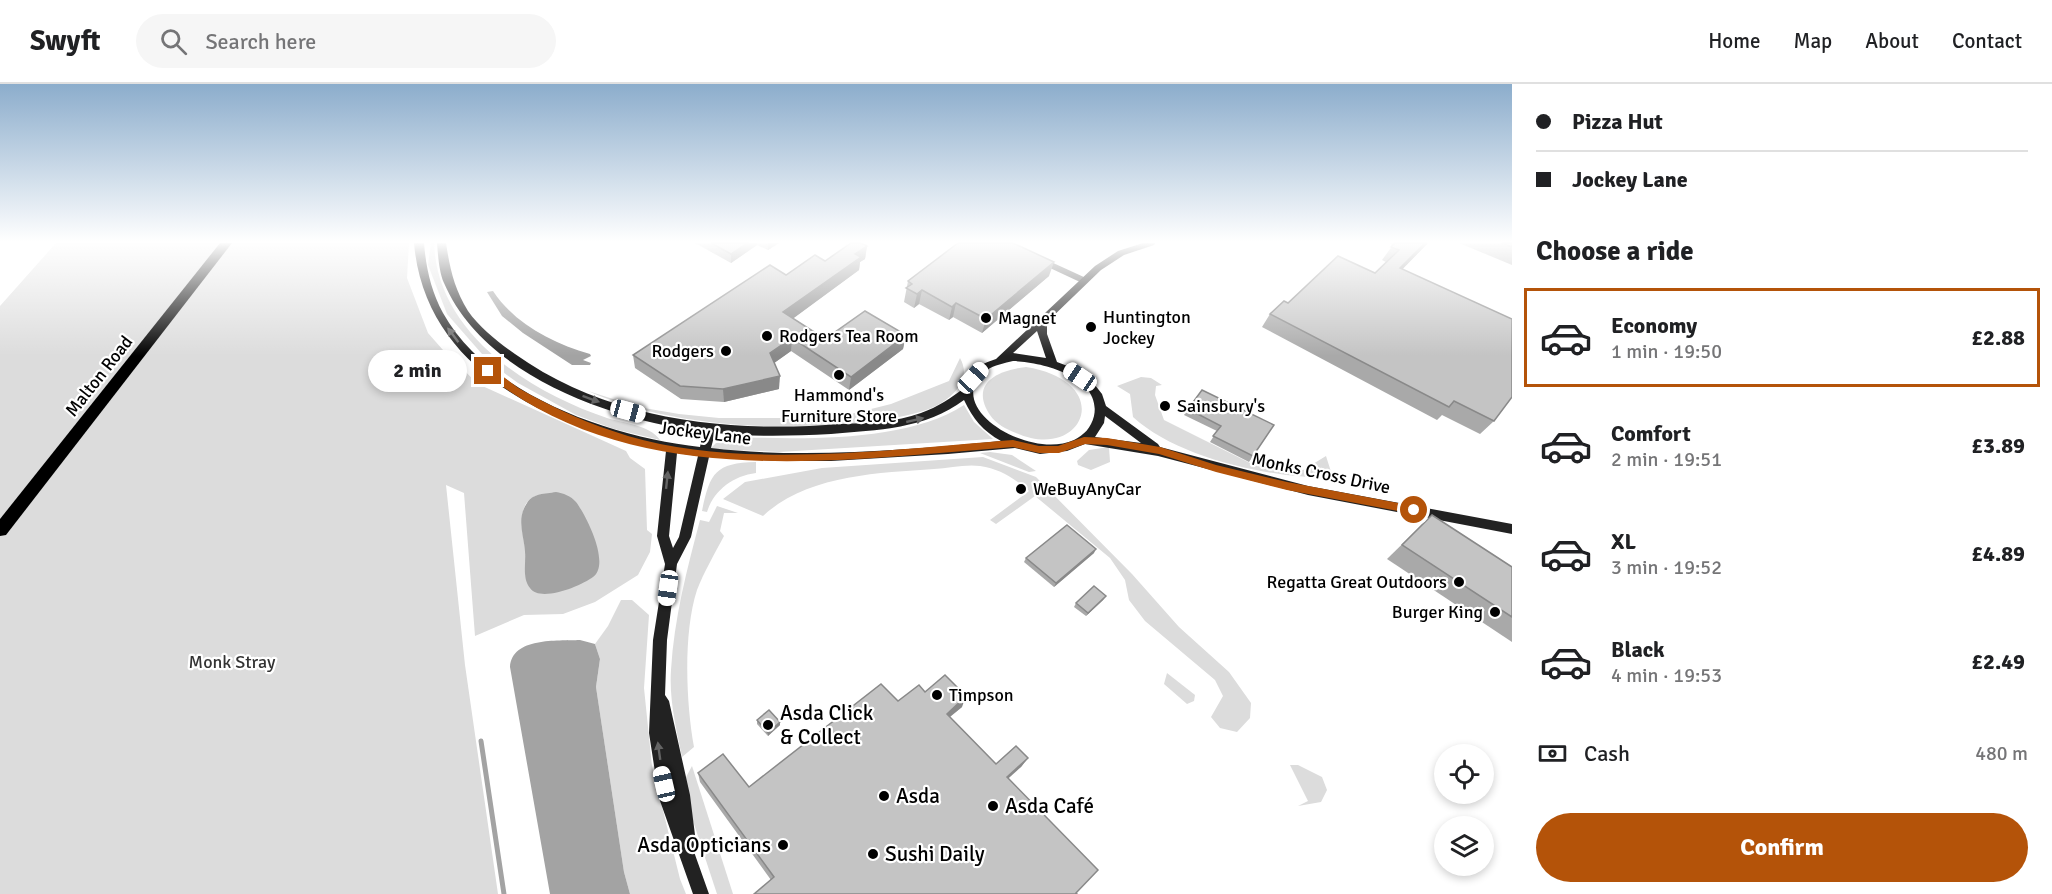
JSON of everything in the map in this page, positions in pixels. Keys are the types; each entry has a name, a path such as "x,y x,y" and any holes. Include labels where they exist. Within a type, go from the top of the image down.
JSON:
{"main road":[{"name":"Malton Road","path":"0,530 196,281"}],"street":[{"name":"Jockey Lane","path":"425,281 426,289 450,333 472,358 504,384 553,412 590,428 672,449 703,454 811,458 1013,444"},
{"name":"Jockey Lane","path":"449,281 467,315 495,345 515,361 567,390 612,407 676,423 710,428 796,432 889,425 928,417 951,406 968,391"},
{"path":"1001,359 1082,281"},
{"path":"1042,322 1042,334 1052,361"},
{"path":"1026,356 1052,361 1080,377 1093,392 1100,407 1100,419 1094,431 1084,440 1059,449 1039,450 1013,444 994,434 979,421 970,406 968,391 973,378 982,367 1001,359 1026,356"},
{"name":"Monks Cross Drive","path":"1100,407 1160,450"},
{"path":"701,894 668,798 661,770 656,733 660,640 671,564 685,537 710,428"},
{"name":"Monks Cross Drive","path":"1084,440 1160,450 1216,468 1287,486 1512,529"},
{"path":"671,564 663,536 672,449"}],"green space":[{"name":"Monk Stray","path":"22,281 408,281 428,333 478,384 626,451 630,458 645,469 647,530 652,534 650,552 638,575 595,602 563,614 524,615 475,636 464,493 446,485 465,665 498,894 0,894 0,306","holes":["545,494 525,578 522,525 524,508 535,496"]},
{"path":"434,281 441,281 451,305 470,332 493,355 519,375 578,407 607,418 636,425 650,431 660,440 614,429 576,415 518,383 489,362 447,314"},
{"path":"960,358 964,370 962,381 958,388 941,403 900,417 852,423 774,426 711,422 639,409 588,391 638,407 679,414 719,418 835,418 891,404 949,381"},
{"path":"1026,367 1055,375 1073,388 1081,402 1081,417 1073,429 1059,437 1039,439 1009,430 992,418 984,404 985,387 997,375"},
{"path":"1141,377 1151,378 1162,385 1156,386 1155,395 1164,420 1252,464 1303,470 1326,456 1333,478 1282,474 1227,463 1200,455 1152,432 1133,417 1130,394 1117,386"},
{"path":"964,405 974,422 993,439 779,452 710,449 716,443 732,437 820,438 883,432 913,426 940,417"},
{"path":"1109,447 1110,462 1091,470 1078,465 1077,461 1089,450"},
{"path":"980,453 1012,455 1036,471 1029,472"},
{"path":"983,457 1036,477 1132,574 1179,627 1229,672 1251,703 1250,718 1237,732 1220,728 1211,717 1223,696 1215,680 1145,621 1129,600 1125,580 1110,558 1035,496 996,524 990,520 1029,491 1000,472 987,467 969,465 889,472 844,479 800,492 781,502 763,516 723,499 745,482 822,468"},
{"path":"756,462 756,473 740,477 726,485 714,497 707,512 702,511 708,487 717,473 731,465"},
{"path":"717,506 738,513 724,513 720,531 724,536 700,583 693,607 687,668 694,747 682,757 671,692 675,632 700,520 709,522"},
{"path":"621,600 632,600 649,615 644,688 652,766 680,879 686,894 630,894 624,872 596,687 600,659 595,644 608,626"},
{"path":"1167,673 1195,695 1194,701 1187,704 1164,684"},
{"path":"1290,765 1298,765 1322,777 1327,790 1321,802 1298,806 1308,801"},
{"path":"692,766 733,894 717,894 693,821 685,779"}],"shaded area":[{"path":"493,291 523,323 548,338 590,354 591,356 583,360 591,363 590,365 572,365 523,333 502,316 487,292"},
{"path":"556,492 576,502 591,528 598,551 598,571 587,581 561,592 542,594 530,588 526,580 522,515 527,503 533,497"},
{"path":"580,640 595,644 600,659 596,687 624,872 630,894 550,894 510,667 513,657 527,646 548,641"}],"building":[{"name":"Rodgers","path":"746,281 827,281 783,312 825,339 865,311 906,335 851,377 792,338 770,353 780,376 723,389 680,386 633,355"},
{"path":"908,281 1032,281 986,319 956,303 952,307 922,290 917,294 906,288 912,284"},
{"path":"1312,281 1428,281 1512,319 1512,397 1494,421 1454,401 1449,407 1270,314 1284,301 1288,303"},
{"path":"1202,390 1274,425 1253,456 1213,436 1221,426 1188,409"},
{"path":"1432,515 1512,567 1512,617 1402,545"},
{"path":"1067,525 1096,549 1056,583 1026,558"},
{"path":"1094,586 1106,596 1088,613 1076,603"},
{"name":"Asda","path":"945,675 966,696 947,714 996,764 1016,746 1028,758 1007,777 1098,870 1077,894 754,894 774,877 698,773 723,754 749,787 881,684 898,701 919,685 925,692"},
{"name":"Asda Click & Collect","path":"769,710 780,722 768,733 757,720"}],"waterway":[{"path":"481,741 504,894"}],"place":[{"name":"Magnet","path":"986,318"},
{"name":"Huntington Jockey","path":"1091,327"},
{"name":"Rodgers Tea Room","path":"767,336"},
{"name":"Rodgers","path":"726,351"},
{"name":"Hammond's Furniture Store","path":"839,375"},
{"name":"Sainsbury's","path":"1165,406"},
{"name":"WeBuyAnyCar","path":"1021,489"},
{"name":"Regatta Great Outdoors","path":"1459,582"},
{"name":"Burger King","path":"1495,612"},
{"name":"Timpson","path":"937,695"},
{"name":"Asda Click & Collect","path":"768,725"},
{"name":"Asda","path":"884,796"},
{"name":"Asda Café","path":"993,806"},
{"name":"Asda Opticians","path":"783,845"},
{"name":"Sushi Daily","path":"873,854"}],"route":[{"path":"488,371 504,384 553,412 590,428 635,441 703,454 811,458 1013,444 1039,450 1059,449 1076,445 1084,440 1107,441 1160,450 1187,460 1287,486 1414,510"}]}
